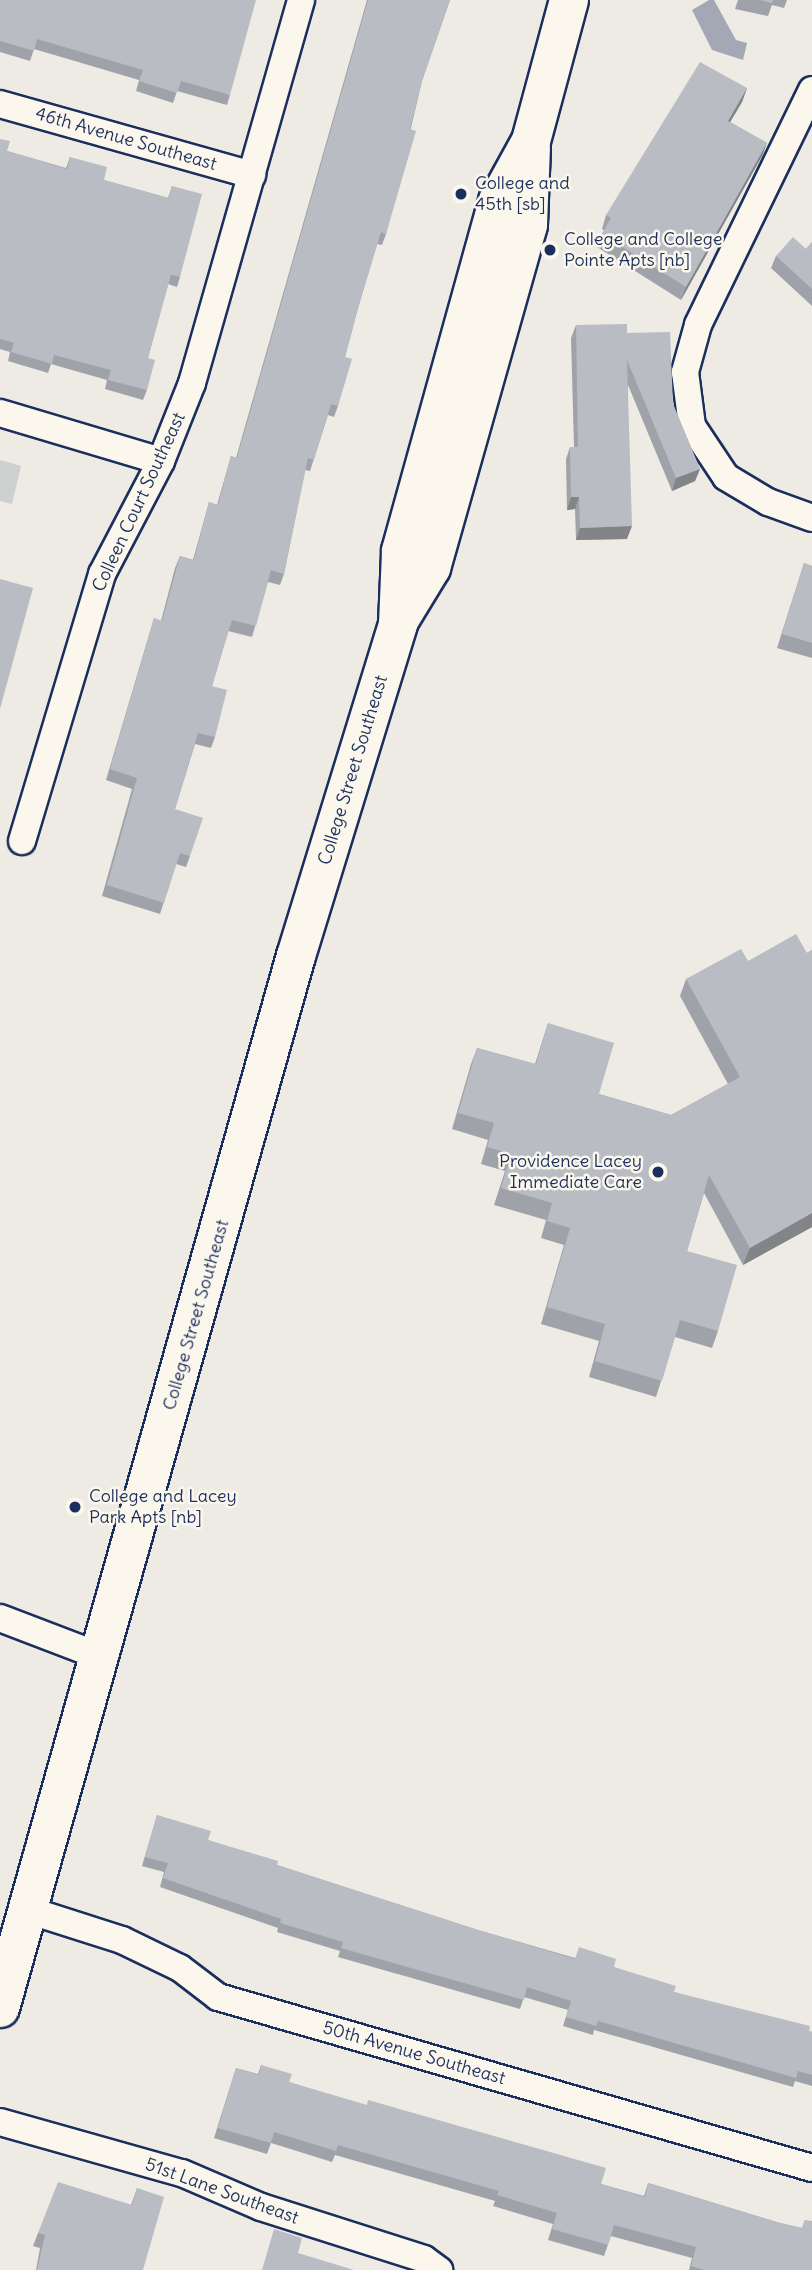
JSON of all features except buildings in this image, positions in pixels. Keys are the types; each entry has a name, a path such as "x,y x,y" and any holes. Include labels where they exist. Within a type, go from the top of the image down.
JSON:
{"main road":[{"name":"College Street Southeast","path":"0,2008 97,1655 296,956 398,624 405,538 498,201 531,141 569,0"}],"street":[{"name":"Colleen Court Southeast","path":"22,841 102,574 161,461 192,383 301,0"},
{"path":"812,90 698,325 685,372 692,426 726,477 768,502 812,518"},
{"name":"46th Avenue Southeast","path":"0,104 252,175"},
{"path":"0,413 161,461"},
{"path":"0,1618 97,1655"},
{"name":"50th Avenue Southeast","path":"28,1910 122,1940 180,1968 218,1997 812,2168"},
{"name":"51st Lane Southeast","path":"0,2122 182,2173 261,2207 424,2259 439,2270"}],"shaded area":[{"path":"714,0 736,40 747,43 743,60 712,50 692,10"},
{"path":"0,460 21,466 12,504 0,501"}],"place":[{"name":"College and 45th [sb]","path":"461,194"},
{"name":"College and College Pointe Apts [nb]","path":"550,250"},
{"name":"Providence Lacey Immediate Care","path":"658,1172"},
{"name":"College and Lacey Park Apts [nb]","path":"75,1507"}]}
